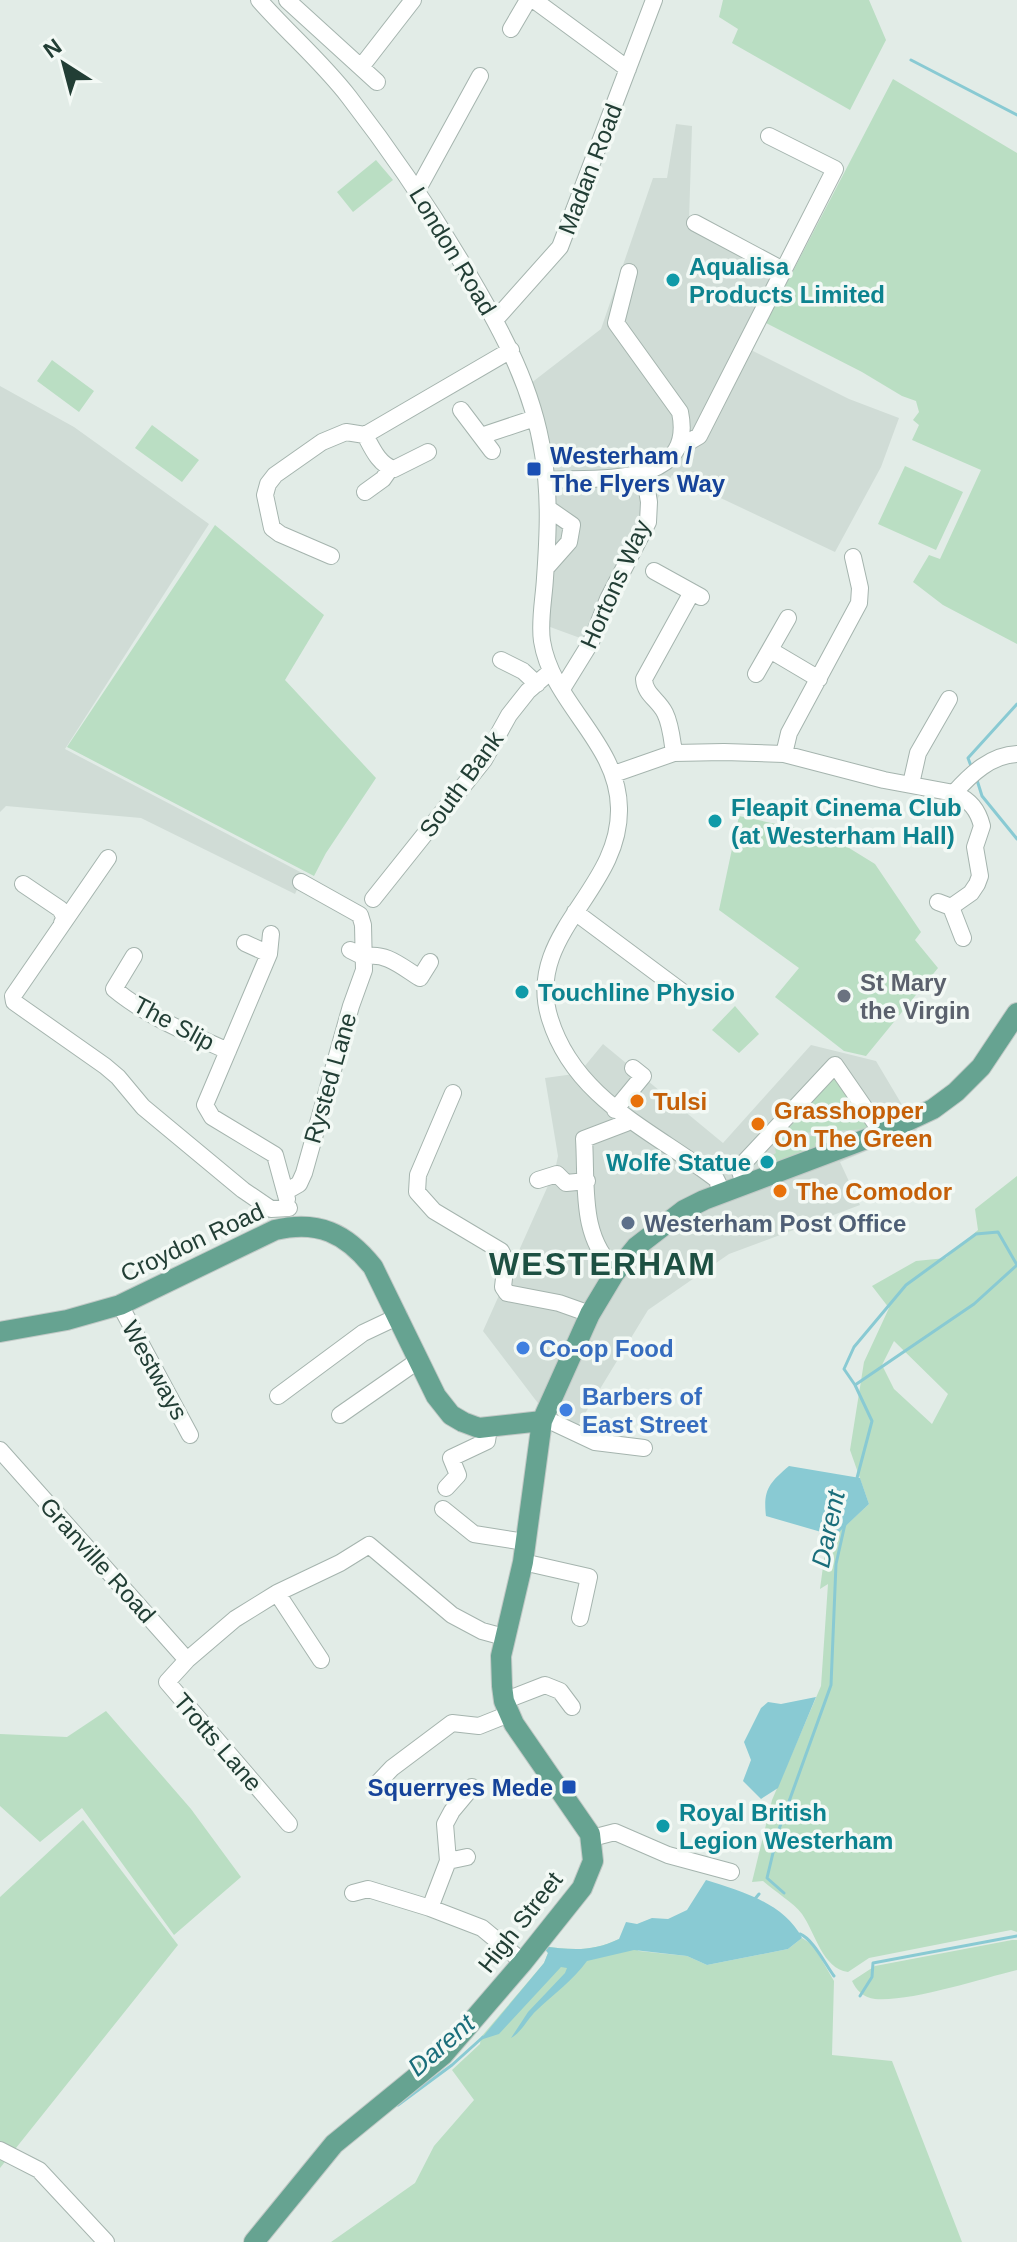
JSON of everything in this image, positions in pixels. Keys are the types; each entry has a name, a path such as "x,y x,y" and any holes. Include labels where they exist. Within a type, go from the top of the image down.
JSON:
{"main road":[{"path":"592,1838 522,1738 506,1708 501,1672 504,1637 524,1552 543,1420 590,1314 636,1247 684,1210 722,1191 882,1133 933,1109 981,1067 1017,1013"},
{"name":"Croydon Road","path":"0,1332 67,1320 120,1305 251,1240 289,1208 352,1244 373,1267 443,1407 463,1422 489,1428 543,1420"},
{"name":"High Street","path":"254,2242 334,2144 443,2055 523,1962 582,1888 593,1861 592,1838"}],"street":[{"name":"London Road","path":"259,0 348,95 418,189 511,350 535,418 547,480 549,509 542,640 551,671 614,774 618,791 617,839 604,871 575,912 548,962 546,1004 556,1036 593,1090 622,1115 712,1176 722,1191"},
{"path":"287,0 377,82"},
{"path":"361,67 413,0"},
{"path":"513,30 528,0"},
{"path":"534,0 628,69"},
{"name":"Madan Road","path":"495,320 560,247 654,0"},
{"path":"286,29 299,14"},
{"path":"418,189 480,76"},
{"path":"680,442 687,443 699,436 835,169 769,136"},
{"path":"695,223 783,270"},
{"path":"547,480 644,473 659,468 671,458 680,442 683,427 680,412 616,323 629,272"},
{"path":"331,556 272,528 265,495 275,475 322,442 346,432 365,435 511,350"},
{"path":"461,410 492,451"},
{"path":"481,436 535,418"},
{"path":"365,435 390,469"},
{"path":"365,492 383,479 390,469 428,452"},
{"name":"Hortons Way","path":"562,689 591,642 608,599 648,522 649,502 644,473"},
{"path":"546,568 569,542 572,525 549,509"},
{"path":"784,754 789,733 859,603 858,572 853,557"},
{"path":"654,571 696,595 644,679 645,689 667,717 674,753"},
{"path":"756,674 788,618"},
{"path":"770,650 819,679"},
{"path":"501,660 523,671 537,684"},
{"name":"South Bank","path":"373,899 484,760 509,715 551,671"},
{"path":"911,784 918,753 951,700"},
{"path":"614,774 674,753 784,754 839,770 954,793 965,798 975,808 982,826 975,847 980,876 971,893 944,905 963,938"},
{"path":"954,793 967,778 1000,755 1017,754"},
{"path":"7,998 13,996 108,858"},
{"name":"Rysted Lane","path":"289,1208 304,1173 364,970 357,954 360,915 301,882"},
{"path":"23,884 60,909 65,918 62,923"},
{"path":"575,912 685,994"},
{"path":"7,998 105,1066 143,1107 243,1190 271,1209 289,1208 275,1155 207,1112 205,1105 269,954 271,934"},
{"path":"245,943 269,954"},
{"path":"357,954 383,956 420,978 430,962"},
{"name":"The Slip","path":"134,956 114,989 159,1020 228,1051"},
{"path":"744,1184 739,1168 835,1065 882,1133"},
{"path":"617,1271 598,1252 586,1204 584,1139 626,1123 622,1115 638,1072"},
{"path":"453,1093 418,1175 417,1192 434,1211 501,1251 506,1261 503,1287 507,1293 559,1303 590,1314"},
{"path":"538,1180 557,1174 566,1183 587,1181"},
{"name":"Westways","path":"120,1305 190,1435"},
{"path":"281,1387 363,1333 399,1316"},
{"path":"340,1415 419,1360"},
{"path":"543,1420 595,1442 644,1448"},
{"path":"446,1488 458,1475 451,1458 487,1441 489,1428"},
{"name":"Granville Road","path":"3,1460 187,1660"},
{"path":"443,1509 474,1534 589,1577 580,1618"},
{"path":"187,1660 216,1632 277,1593 340,1563 369,1545 452,1615 467,1625 504,1637"},
{"path":"277,1593 321,1660"},
{"name":"Trotts Lane","path":"187,1660 167,1682 289,1824"},
{"path":"375,1786 392,1768 452,1723 487,1725 506,1708 545,1685 560,1691 572,1707"},
{"path":"430,1908 448,1861 445,1824 472,1787"},
{"path":"592,1838 615,1832 668,1855 731,1872"},
{"path":"448,1861 467,1857"},
{"path":"353,1893 368,1889 482,1928 523,1962"},
{"path":"0,2150 39,2170 106,2242"}],"shaded area":[{"path":"676,124 692,126 689,220 696,233 781,275 747,348 849,399 899,418 881,467 835,552 672,475 655,503 591,642 542,624 547,480 526,387 601,329 653,178 667,178"},
{"path":"0,386 74,427 209,524 65,749 304,874 295,894 141,818 6,806 0,812"},
{"path":"603,1044 723,1143 811,1045 876,1061 917,1130 840,1162 860,1205 729,1254 648,1310 575,1430 550,1419 483,1331 555,1170 558,1156 545,1078 574,1074"}],"green space":[{"path":"723,0 869,0 886,40 850,110 732,43 738,29 719,17"},
{"path":"893,79 1017,153 1017,644 943,605 913,582 929,555 940,559 981,470 912,440 919,425 913,420 919,412 916,401 766,323"},
{"path":"376,160 393,180 353,212 337,192"},
{"path":"52,360 94,391 79,412 37,381"},
{"path":"152,425 199,460 182,482 135,448"},
{"path":"905,466 963,492 936,550 878,524"},
{"path":"215,525 324,615 285,680 376,778 314,876 67,747"},
{"path":"739,816 828,835 875,864 921,932 915,940 938,968 866,1056 844,1051 775,997 799,968 719,910"},
{"path":"735,1006 759,1034 739,1053 712,1030"},
{"path":"835,1077 871,1125 868,1129 784,1134 829,1081"},
{"path":"858,1133 821,1147 819,1141 815,1143 816,1149 777,1165 771,1156 776,1153 774,1145 782,1138"},
{"path":"1017,1176 1017,1932 1011,1930 869,1958 848,1972 839,1969 826,1957 794,1905 763,1881 752,1882 772,1800 821,1686 828,1584 820,1589 826,1544 869,1504 850,1450 864,1362 889,1308 872,1286 916,1261 946,1258 978,1230 975,1209","holes":["894,1341 948,1394 932,1424 894,1389 882,1365"]},
{"path":"106,1711 191,1809 241,1877 174,1935 82,1808 40,1842 0,1806 0,1734 67,1737"},
{"path":"83,1820 178,1945 0,2168 0,1897"},
{"path":"802,1938 813,1945 834,1981 832,2055 892,2061 962,2242 331,2242 415,2183 434,2146 474,2100 452,2070 480,2044 481,2037 544,1963 548,1953 542,1946 582,1949 619,1939 639,1951 687,1956 707,1965 788,1949"},
{"path":"1017,1940 1017,1970 945,1989 907,1997 875,1999 861,1993 852,1981 875,1966"}],"water":[{"path":"789,1466 860,1478 869,1504 835,1536 766,1516 769,1488"},
{"path":"816,1697 778,1788 761,1799 743,1781 751,1760 744,1742 761,1708 768,1702 781,1704"},
{"path":"706,1880 773,1907 802,1938 788,1949 707,1965 687,1956 634,1950 587,1961 511,2038 528,2012 565,1973 567,1968 561,1967 499,2034 480,2040 544,1963 548,1953 542,1946 582,1949 619,1939 626,1922 637,1924 652,1918 668,1919 687,1910"}],"waterway":[{"path":"911,60 1017,115"},
{"name":"Darent","path":"971,766 968,758 1017,704"},
{"name":"Darent","path":"977,780 982,796 1017,839"},
{"name":"Darent","path":"855,1385 844,1369 854,1347 906,1285 976,1234 998,1232 1017,1265 974,1304 855,1385 872,1421 857,1478"},
{"name":"Darent","path":"784,1893 767,1878 778,1832 831,1685 836,1564 845,1524"},
{"name":"Darent","path":"754,1900 759,1894"},
{"path":"800,1934 814,1946 834,1976"},
{"path":"860,1996 872,1977 873,1963 1017,1936"},
{"name":"Darent","path":"398,2105 452,2065 483,2037"}],"place":[{"name":"Aqualisa Products Limited","path":"673,280"},
{"name":"Westerham / The Flyers Way","path":"534,469"},
{"name":"Fleapit Cinema Club (at Westerham Hall)","path":"715,821"},
{"name":"Touchline Physio","path":"522,992"},
{"name":"St Mary the Virgin","path":"844,996"},
{"name":"Tulsi","path":"637,1101"},
{"name":"Grasshopper On The Green","path":"758,1124"},
{"name":"Wolfe Statue","path":"767,1162"},
{"name":"The Comodor","path":"780,1191"},
{"name":"Westerham Post Office","path":"628,1223"},
{"name":"Co-op Food","path":"523,1348"},
{"name":"Barbers of East Street","path":"566,1410"},
{"name":"Squerryes Mede","path":"569,1787"},
{"name":"Royal British Legion Westerham","path":"663,1826"}],"district":[{"name":"WESTERHAM","path":"603,1264"}]}
